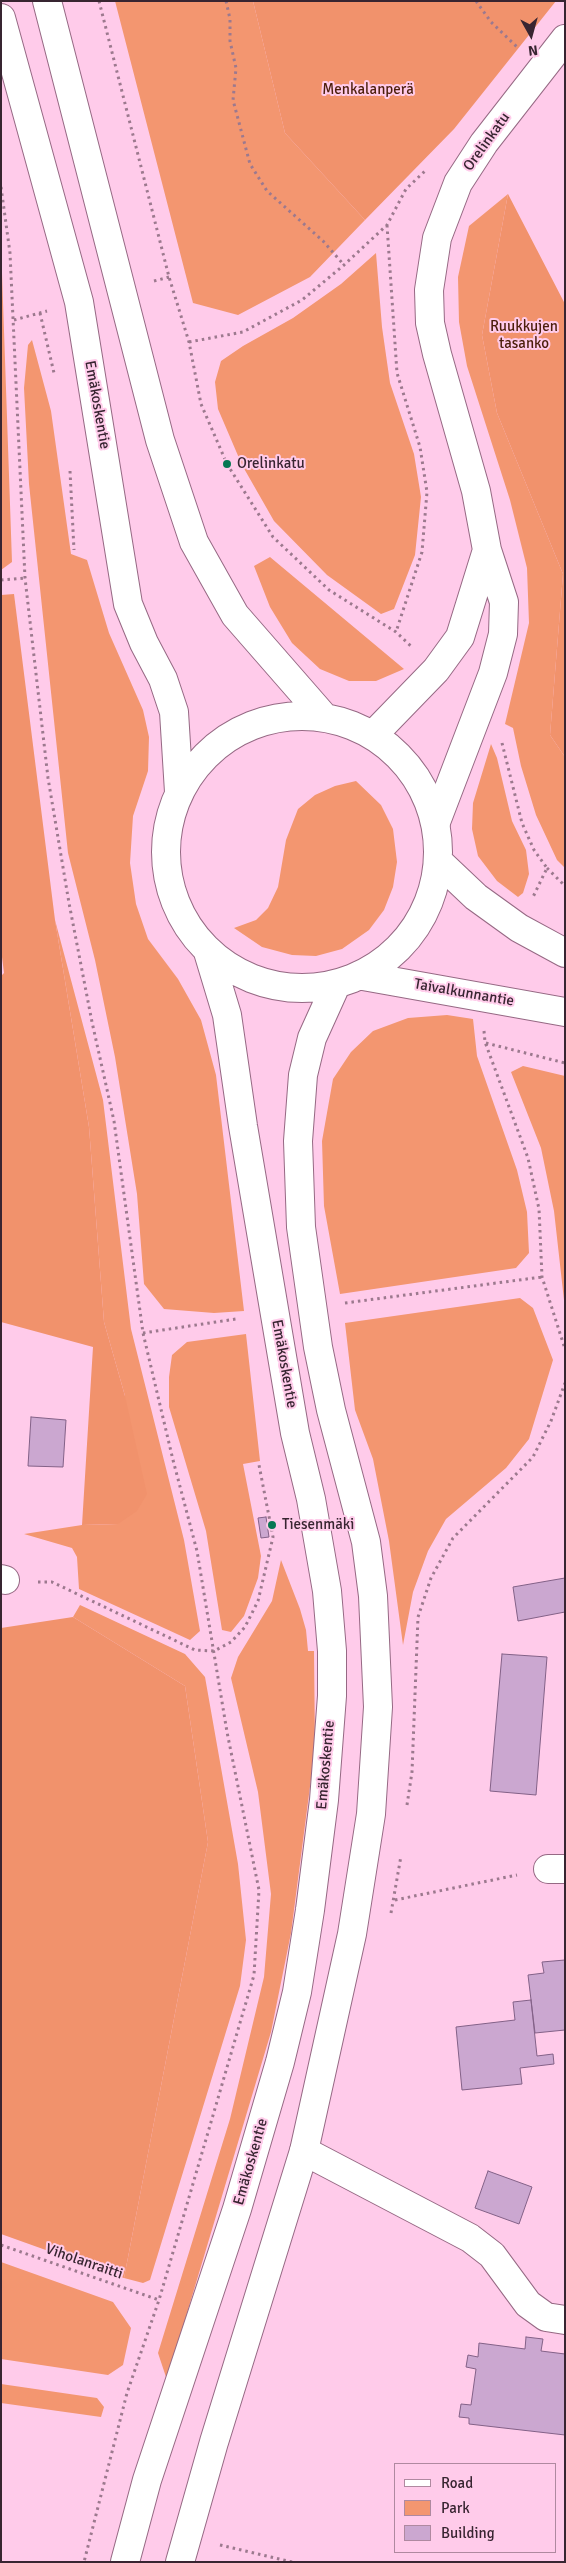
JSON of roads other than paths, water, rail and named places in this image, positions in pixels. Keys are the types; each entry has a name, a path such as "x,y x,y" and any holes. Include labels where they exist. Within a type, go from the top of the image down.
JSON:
{"main road":[{"path":"47,1 160,440 194,542 235,615 324,717"},
{"name":"Emäkoskentie","path":"1,18 79,302 128,604 144,643 163,679 174,712 179,792"},
{"name":"Orelinkatu","path":"436,822 494,673 503,634 504,602 487,550 476,490 434,338 429,290 436,238 458,183 484,143 565,38"},
{"name":"Orelinkatu","path":"373,735 436,670 460,637 487,550"},
{"path":"280,717 324,717 349,724 373,735 395,752 414,772 427,796 436,822 439,862 430,901 410,936 390,958 363,976 336,985 302,989 268,985 236,972 208,952 186,926 172,894 167,868 168,825 179,792 204,756 239,730 280,717"},
{"path":"439,862 476,897 519,928 565,953"},
{"name":"Emäkoskentie","path":"125,2562 147,2480 237,2209 280,2062 297,1992 324,1800 332,1696 332,1651 327,1591 311,1499 295,1433 243,1126 227,1015 208,952"},
{"name":"Taivalkunnantie","path":"363,976 565,1012"},
{"path":"180,2562 214,2442 304,2151 360,1891 371,1814 378,1707 373,1596 366,1542 326,1383 301,1227 298,1141 303,1075 312,1038 336,985"},
{"path":"304,2151 470,2238 492,2255 528,2304 546,2317 565,2320"}],"place":[{"name":"Orelinkatu","path":"227,464"},
{"name":"Tiesenmäki","path":"272,1525"}],"park label":[{"name":"Menkalanperä","path":"368,90"},
{"name":"Ruukkujen tasanko","path":"524,336"}]}
